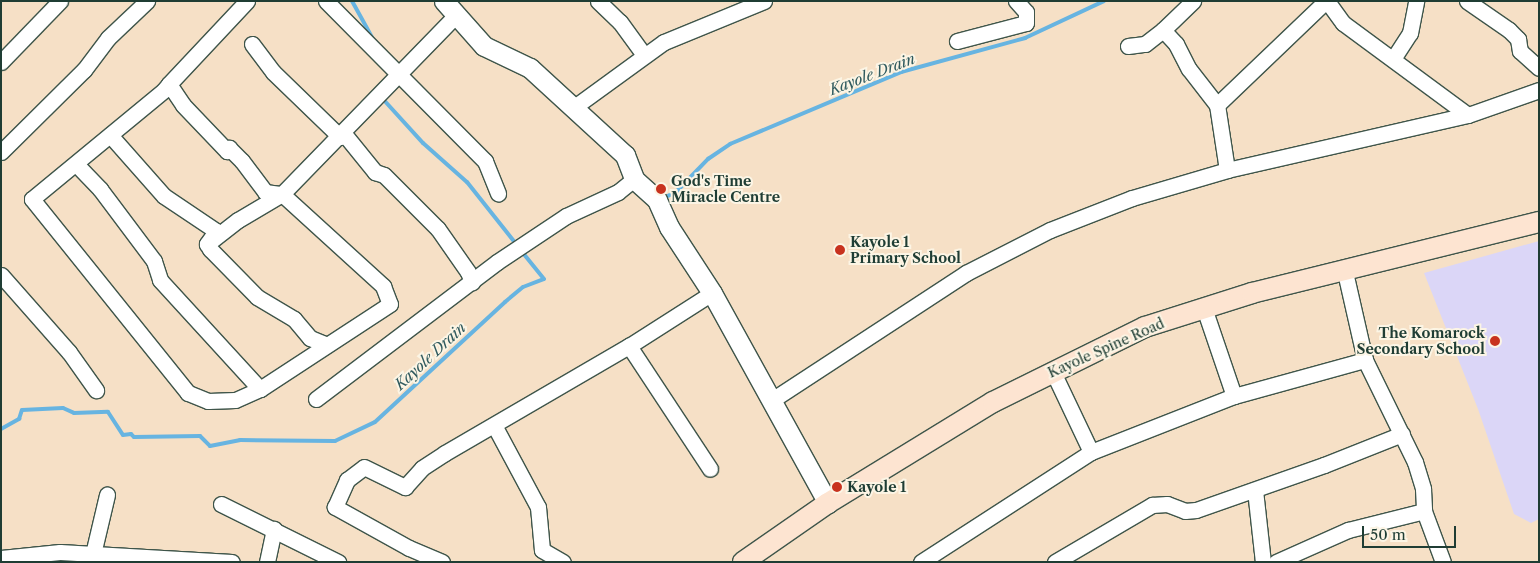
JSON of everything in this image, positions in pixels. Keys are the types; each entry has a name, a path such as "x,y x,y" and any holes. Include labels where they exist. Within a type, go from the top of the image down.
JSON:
{"main road":[{"name":"Kayole Spine Road","path":"743,562 828,502 993,402 1145,327 1252,293 1345,272 1539,222"}],"street":[{"path":"1,62 60,1"},
{"path":"1,152 84,70 108,38 147,1"},
{"path":"169,84 189,111 227,151 230,148 265,192 282,194 383,286 390,304 325,344 260,389 235,400 208,401 188,393 32,199 169,84 247,1"},
{"path":"326,1 486,161 498,193"},
{"path":"598,1 620,22 644,55"},
{"path":"572,108 664,42 764,1"},
{"path":"957,41 1026,23 1026,12 1016,1"},
{"path":"1128,46 1145,44 1163,30 1193,1"},
{"path":"1217,105 1326,1 1342,24 1394,59 1468,115"},
{"path":"1394,59 1410,33 1416,1"},
{"path":"1466,1 1509,30 1518,39 1520,51 1539,68"},
{"path":"208,244 238,220 282,194 400,74 450,9 484,46 530,68 625,155 634,179 657,200 668,227 712,293 828,502"},
{"path":"1163,30 1176,44 1189,69 1217,105 1227,170"},
{"path":"252,44 262,53 262,59 273,72 340,137"},
{"path":"772,400 966,273 1050,230 1132,198 1227,170 1468,115 1539,90"},
{"path":"110,135 164,196 216,231 208,244"},
{"path":"340,137 345,135 375,172 384,175 438,229 468,272 472,282"},
{"path":"76,164 100,189 154,261 160,280 260,389"},
{"path":"316,400 472,282 566,216 618,192 634,179"},
{"path":"208,244 257,297 294,319 310,338 325,344"},
{"path":"1345,272 1364,360 1402,434 1423,489 1424,511 1443,562"},
{"path":"1,275 69,352 96,390"},
{"path":"442,562 409,548 335,507 347,480 364,467 405,487 422,468 629,346 712,293"},
{"path":"1204,308 1234,396"},
{"path":"629,346 710,469"},
{"path":"921,562 1091,452 1234,396 1364,360"},
{"path":"1053,372 1091,452"},
{"path":"494,425 538,507 542,550 562,562"},
{"path":"1055,562 1152,505 1196,510 1255,490 1402,434"},
{"path":"1255,490 1263,562"},
{"path":"93,554 107,496"},
{"path":"221,504 274,528 338,562"},
{"path":"1276,562 1348,530 1424,511"},
{"path":"267,562 274,528"},
{"path":"1,558 60,552 232,562"}],"shaded area":[{"name":"The Komarock Secondary School","path":"1539,241 1539,519 1531,523 1514,514 1478,409 1424,273"}],"waterway":[{"name":"Kayole Drain","path":"352,1 373,39"},
{"name":"Kayole Drain","path":"664,198 677,191 708,159 730,144 901,72 1025,38 1104,1"},
{"name":"Kayole Drain","path":"382,98 423,143 467,182 517,245"},
{"name":"Kayole Drain","path":"1,429 19,419 22,410 63,408 74,413 108,412 123,435 131,434 134,437 200,436 210,446 240,440 335,441 375,422 505,302 523,287 544,279 521,251"}],"place":[{"name":"God's Time Miracle Centre","path":"661,189"},
{"name":"Kayole 1 Primary School","path":"840,250"},
{"name":"The Komarock Secondary School","path":"1495,341"},
{"name":"Kayole 1","path":"837,487"}]}
